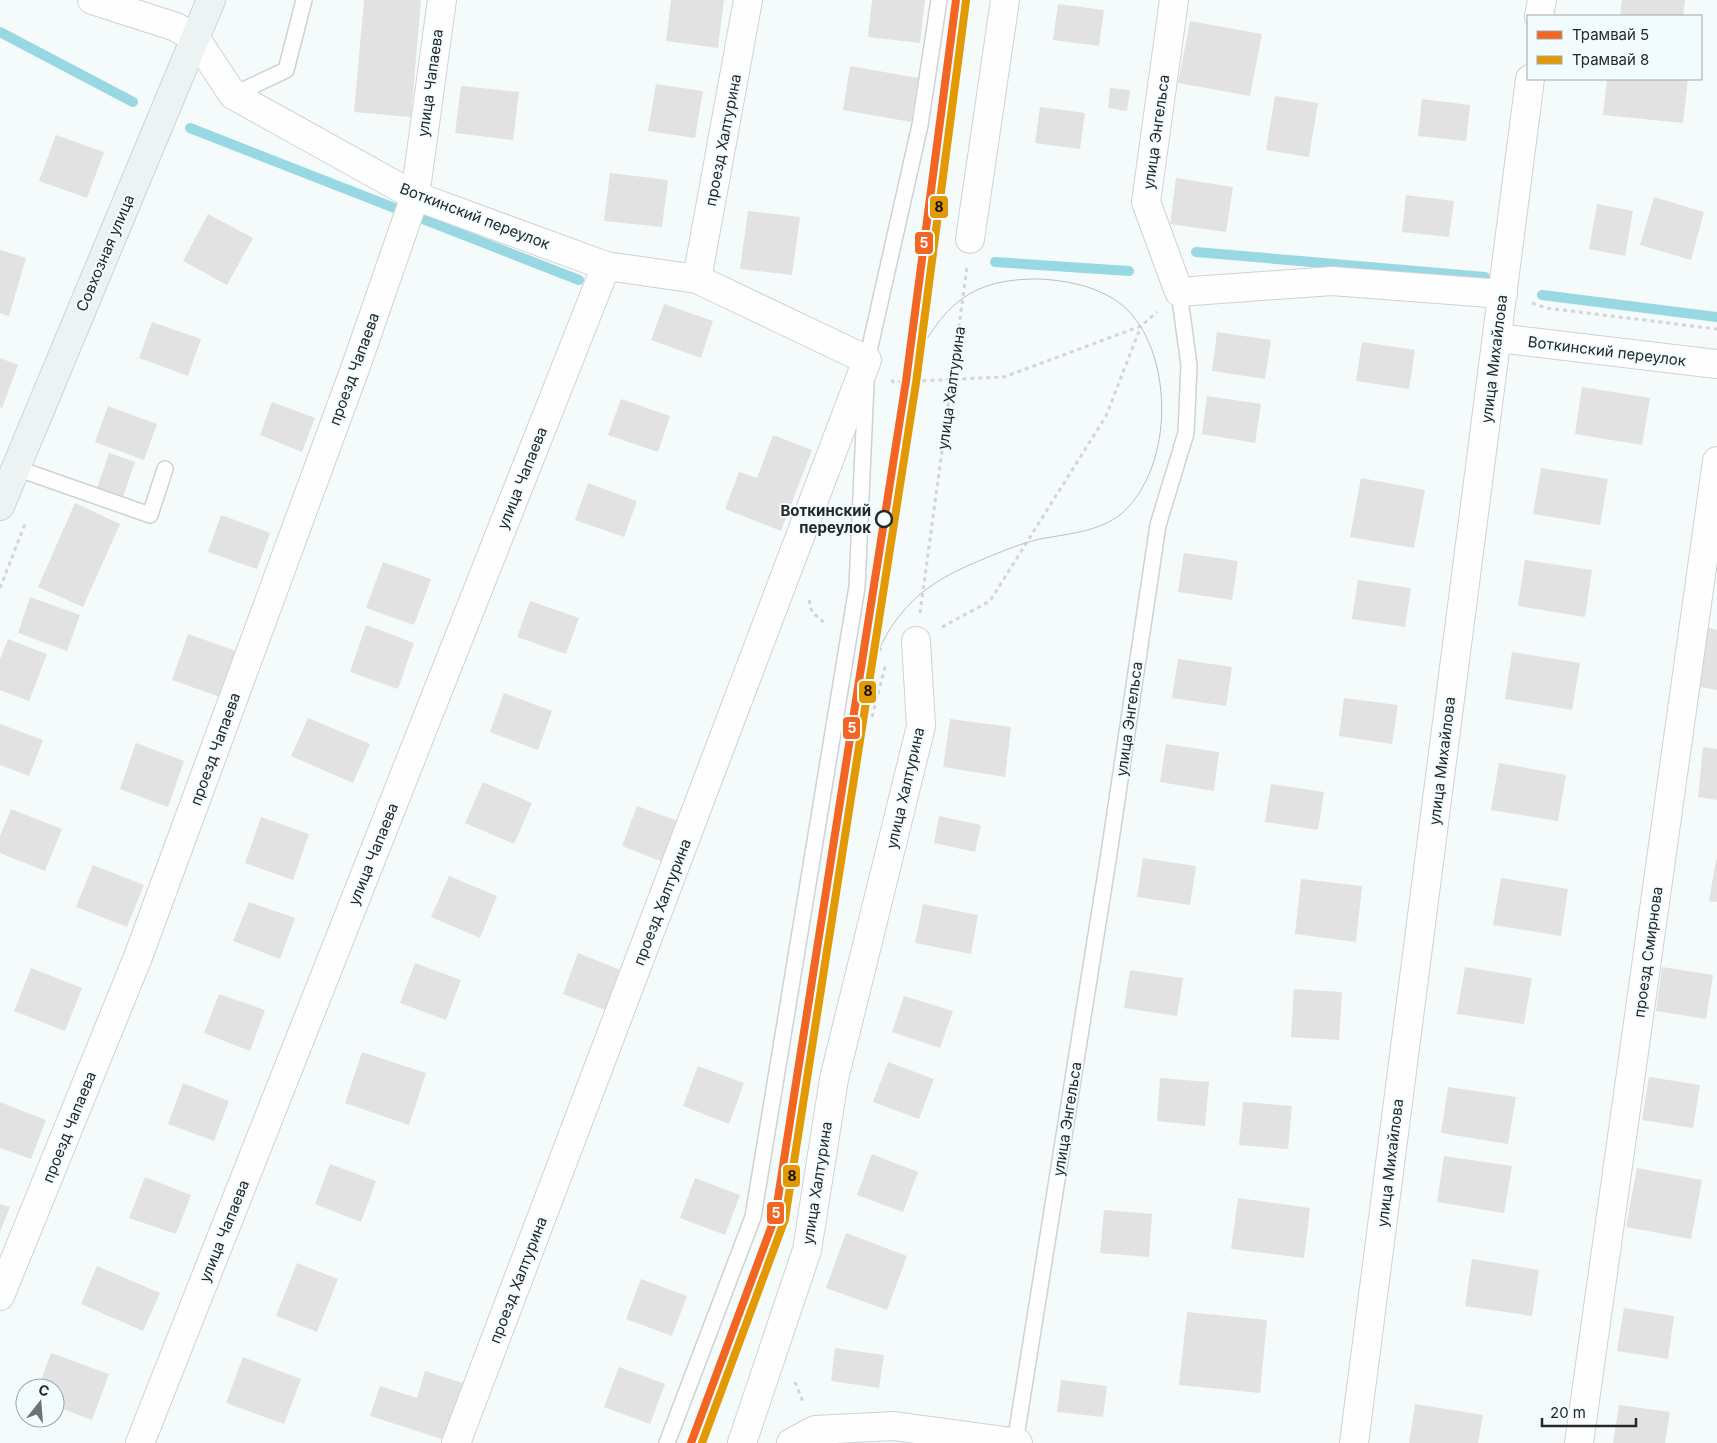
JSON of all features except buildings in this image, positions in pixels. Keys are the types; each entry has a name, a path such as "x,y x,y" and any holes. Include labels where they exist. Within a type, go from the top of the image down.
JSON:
{"street":[{"name":"Воткинский переулок","path":"92,0 176,26 196,38 233,95 415,196 606,266 697,279 868,360"},
{"name":"Совхозная улица","path":"0,506 196,38 210,0"},
{"name":"улица Чапаева","path":"415,196 442,0"},
{"name":"проезд Халтурина","path":"697,279 748,0"},
{"path":"970,239 1005,0"},
{"name":"улица Энгельса","path":"1174,0 1146,202 1179,292"},
{"path":"1539,15 1542,0"},
{"name":"улица Михайлова","path":"1354,1443 1530,80"},
{"name":"проезд Чапаева","path":"0,1296 138,957 352,375 415,196"},
{"name":"улица Чапаева","path":"140,1443 606,266"},
{"path":"1179,292 1332,281 1502,294"},
{"name":"Воткинский переулок","path":"1497,338 1717,364"},
{"name":"проезд Халтурина","path":"456,1443 868,360"},
{"name":"проезд Смирнова","path":"1579,1443 1717,461"},
{"name":"улица Халтурина","path":"742,1443 807,1250 834,1079 921,726 916,641"},
{"path":"790,1443 815,1430 894,1426 1016,1443"}],"lane":[{"path":"233,95 286,70 304,0"},
{"path":"667,1443 753,1217 857,586 868,360 920,125 939,0"},
{"name":"улица Энгельса","path":"1016,1443 1105,879 1158,525 1186,433 1189,365 1179,292"},
{"path":"16,468 150,515 166,470"}],"path":[{"name":"улица Халтурина","path":"916,641 970,239"},
{"path":"868,360 894,382 1004,377 1141,326 1179,292"},
{"path":"1502,294 1546,308 1717,329"},
{"path":"916,641 990,601 1106,416 1141,326"},
{"path":"872,717 887,660"}],"waterway":[{"path":"0,32 133,102"},
{"path":"190,128 579,280"},
{"path":"1196,252 1485,277"},
{"path":"995,262 1129,271"},
{"path":"1542,295 1717,317"}],"tram line":[{"name":"5","path":"691,1443 775,1217 906,381 956,0"},
{"name":"8","path":"702,1443 785,1219 916,383 966,1"},
{"path":"869,672 889,631 900,614 913,600 945,577 1013,547 1040,539 1093,529 1121,514 1138,495 1150,472 1158,445 1162,417 1161,389 1156,362 1146,337 1133,316 1113,298 1073,283 1046,279 1008,281 986,286 969,294 954,305 941,319 906,376"}],"place":[{"name":"Воткинский переулок","path":"884,519"}]}
